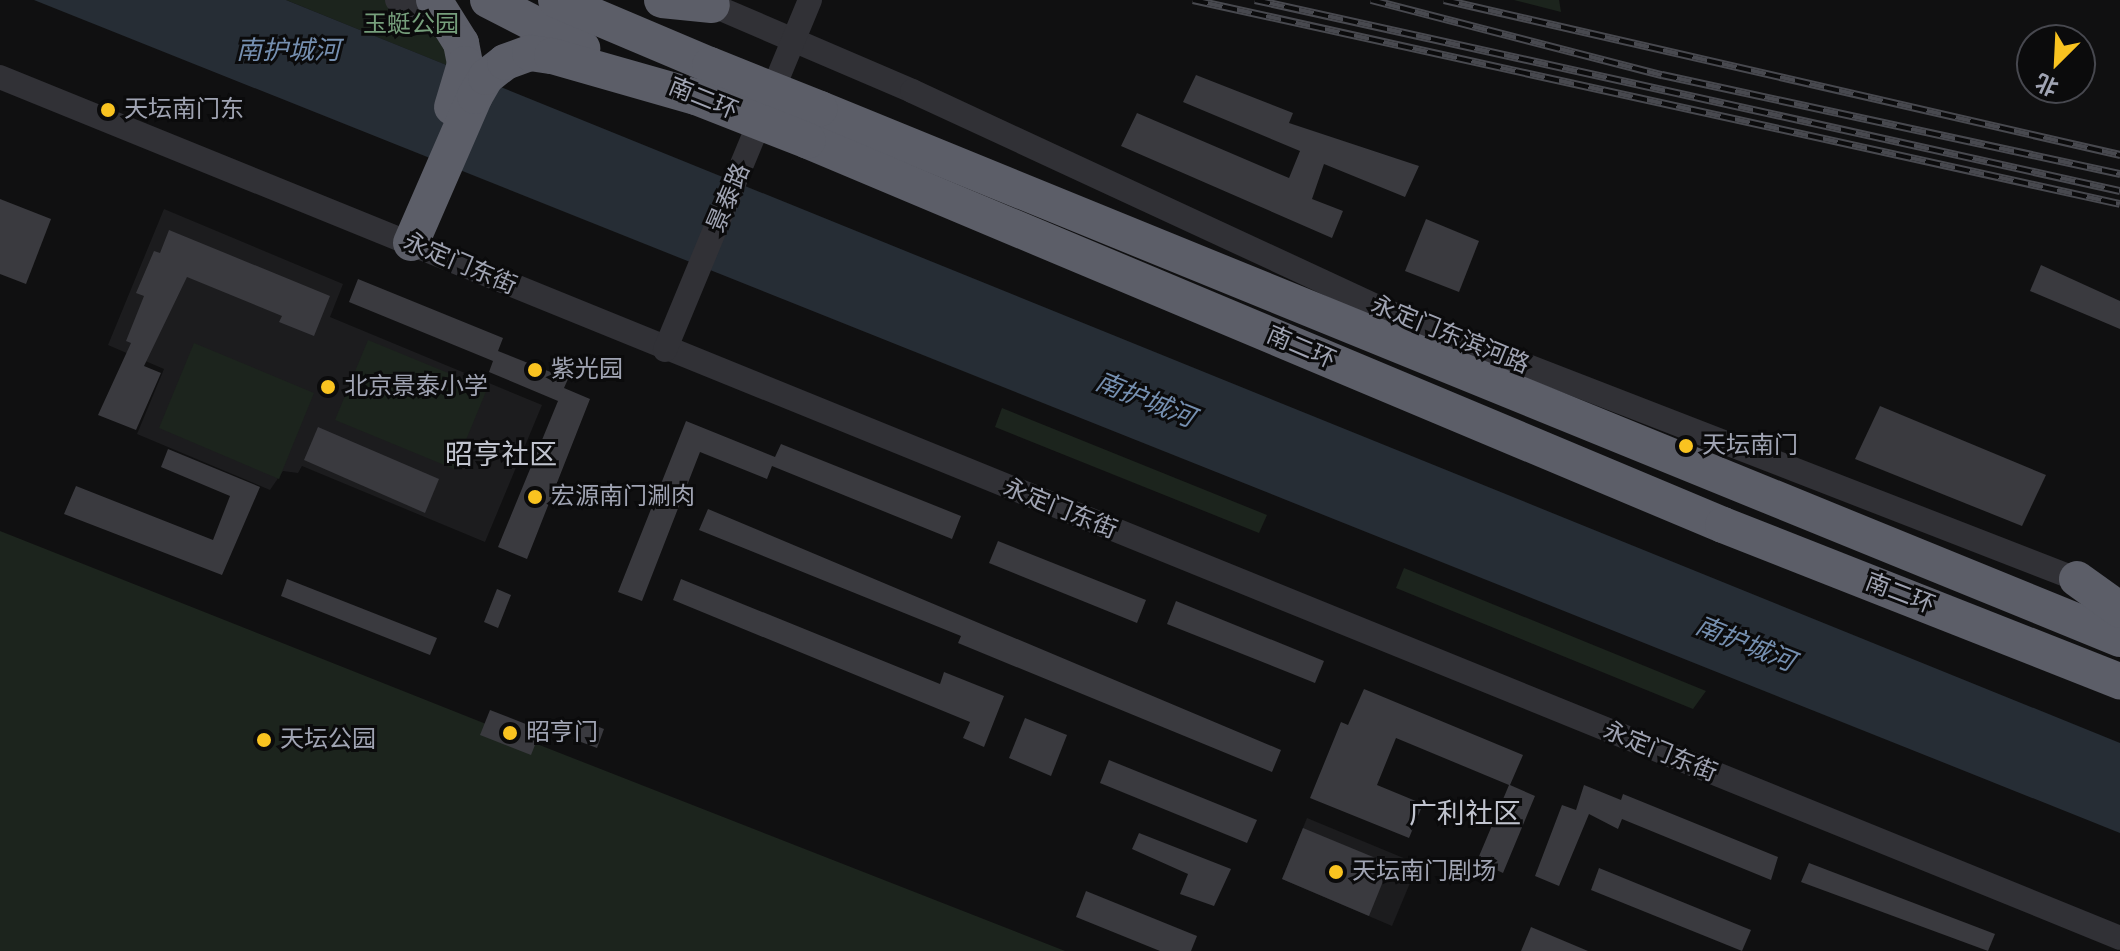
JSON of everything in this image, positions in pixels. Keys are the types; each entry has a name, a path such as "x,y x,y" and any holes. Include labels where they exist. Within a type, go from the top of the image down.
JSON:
{"highway":[{"name":"南二环","path":"488,0 541,31 703,81 2120,639"},
{"name":"南二环","path":"556,0 703,81"},
{"path":"662,0 706,2"},
{"path":"424,192 461,86 465,64 449,22"},
{"path":"403,240 424,192 475,96 486,77 505,62 530,53 703,81"},
{"name":"南二环","path":"814,125 1708,519 2120,681"},
{"path":"2077,579 2120,610"}],"street":[{"path":"397,0 449,22"},
{"name":"景泰路","path":"665,350 810,0"},
{"name":"永定门东滨河路","path":"706,2 1391,313 2120,597"},
{"name":"永定门东街","path":"0,77 665,350 2120,938"}],"shaded area":[{"name":"北京景泰小学","path":"164,209 343,284 330,317 542,405 485,542 302,466 298,473 283,471 270,490 137,434 164,369 108,345"},
{"name":"天坛南门剧场","path":"1307,818 1418,864 1392,926 1282,879"}],"green space":[{"name":"玉蜓公园","path":"286,0 428,0 451,67"},
{"path":"1514,0 1559,0 1561,12"},
{"path":"368,340 487,389 454,469 335,420"},
{"path":"194,343 314,393 279,479 159,428"},
{"path":"1002,408 1267,515 1259,533 995,427"},
{"name":"天坛公园","path":"0,531 519,737 1065,951 0,951"},
{"path":"1404,568 1706,691 1693,709 1396,588"}],"water":[{"name":"南护城河","path":"34,0 286,0 2120,743 2120,833"}],"building":[{"path":"1196,75 1293,113 1289,123 1419,166 1405,197 1324,164 1312,199 1343,211 1332,238 1121,146 1137,113 1289,178 1300,151 1183,102"},
{"path":"0,199 51,219 26,284 0,274"},
{"path":"1426,219 1479,241 1459,292 1405,271"},
{"path":"169,230 330,296 314,336 279,322 282,316 187,277 144,366 161,373 136,430 98,415 131,343 126,341 144,296 136,293 154,251 160,253"},
{"path":"2041,265 2120,301 2120,329 2030,291"},
{"path":"358,279 503,338 498,351 568,379 564,388 590,399 527,559 498,547 558,401 489,372 493,361 349,302"},
{"path":"1880,406 2046,475 2022,526 1855,459"},
{"path":"686,421 775,457 781,444 961,516 952,539 772,466 767,479 700,452 642,601 618,592"},
{"path":"318,427 439,479 425,513 304,460"},
{"path":"168,449 260,487 222,575 64,514 76,486 213,540 230,496 161,467"},
{"path":"708,509 1281,750 1272,772 958,643 961,636 699,530"},
{"path":"998,541 1146,600 1137,623 989,563"},
{"path":"287,579 437,638 430,655 281,596"},
{"path":"681,579 940,684 944,672 1004,696 984,747 963,738 970,722 673,600"},
{"path":"497,589 511,595 498,628 484,622"},
{"path":"1176,601 1324,661 1315,683 1167,624"},
{"path":"1364,689 1523,755 1510,785 1535,796 1503,873 1477,861 1509,785 1396,738 1377,785 1423,804 1409,838 1310,798 1341,722 1348,725"},
{"name":"昭亨门","path":"490,710 541,730 531,755 480,735"},
{"path":"1025,718 1067,735 1051,776 1009,758"},
{"path":"581,720 604,729 597,748 573,739"},
{"path":"1109,760 1257,820 1247,843 1100,783"},
{"path":"1584,785 1621,800 1623,794 1778,857 1771,880 1622,819 1618,829 1589,814 1559,886 1535,876 1562,805 1576,810"},
{"name":"天坛南门剧场","path":"1303,828 1390,864 1369,916 1282,879"},
{"path":"1139,833 1231,869 1214,906 1180,894 1188,874 1132,849"},
{"path":"1809,863 1995,934 1988,951 1801,882"},
{"path":"1599,868 1751,930 1742,951 1591,890"},
{"path":"1086,891 1197,936 1191,951 1160,951 1076,917"},
{"path":"1531,927 1588,951 1521,951"}],"railway":[{"path":"1193,0 2120,204"},
{"path":"1255,0 2120,191"},
{"path":"1371,0 1662,75 2120,174"},
{"path":"1444,0 2120,155"}],"place":[{"name":"天坛南门东","path":"108,110"},
{"name":"紫光园","path":"535,370"},
{"name":"北京景泰小学","path":"328,387"},
{"name":"天坛南门","path":"1686,446"},
{"name":"宏源南门涮肉","path":"535,497"},
{"name":"昭亨门","path":"510,733"},
{"name":"天坛公园","path":"264,740"},
{"name":"天坛南门剧场","path":"1336,872"}],"district":[{"name":"昭亨社区","path":"501,455"},
{"name":"广利社区","path":"1465,814"}]}
